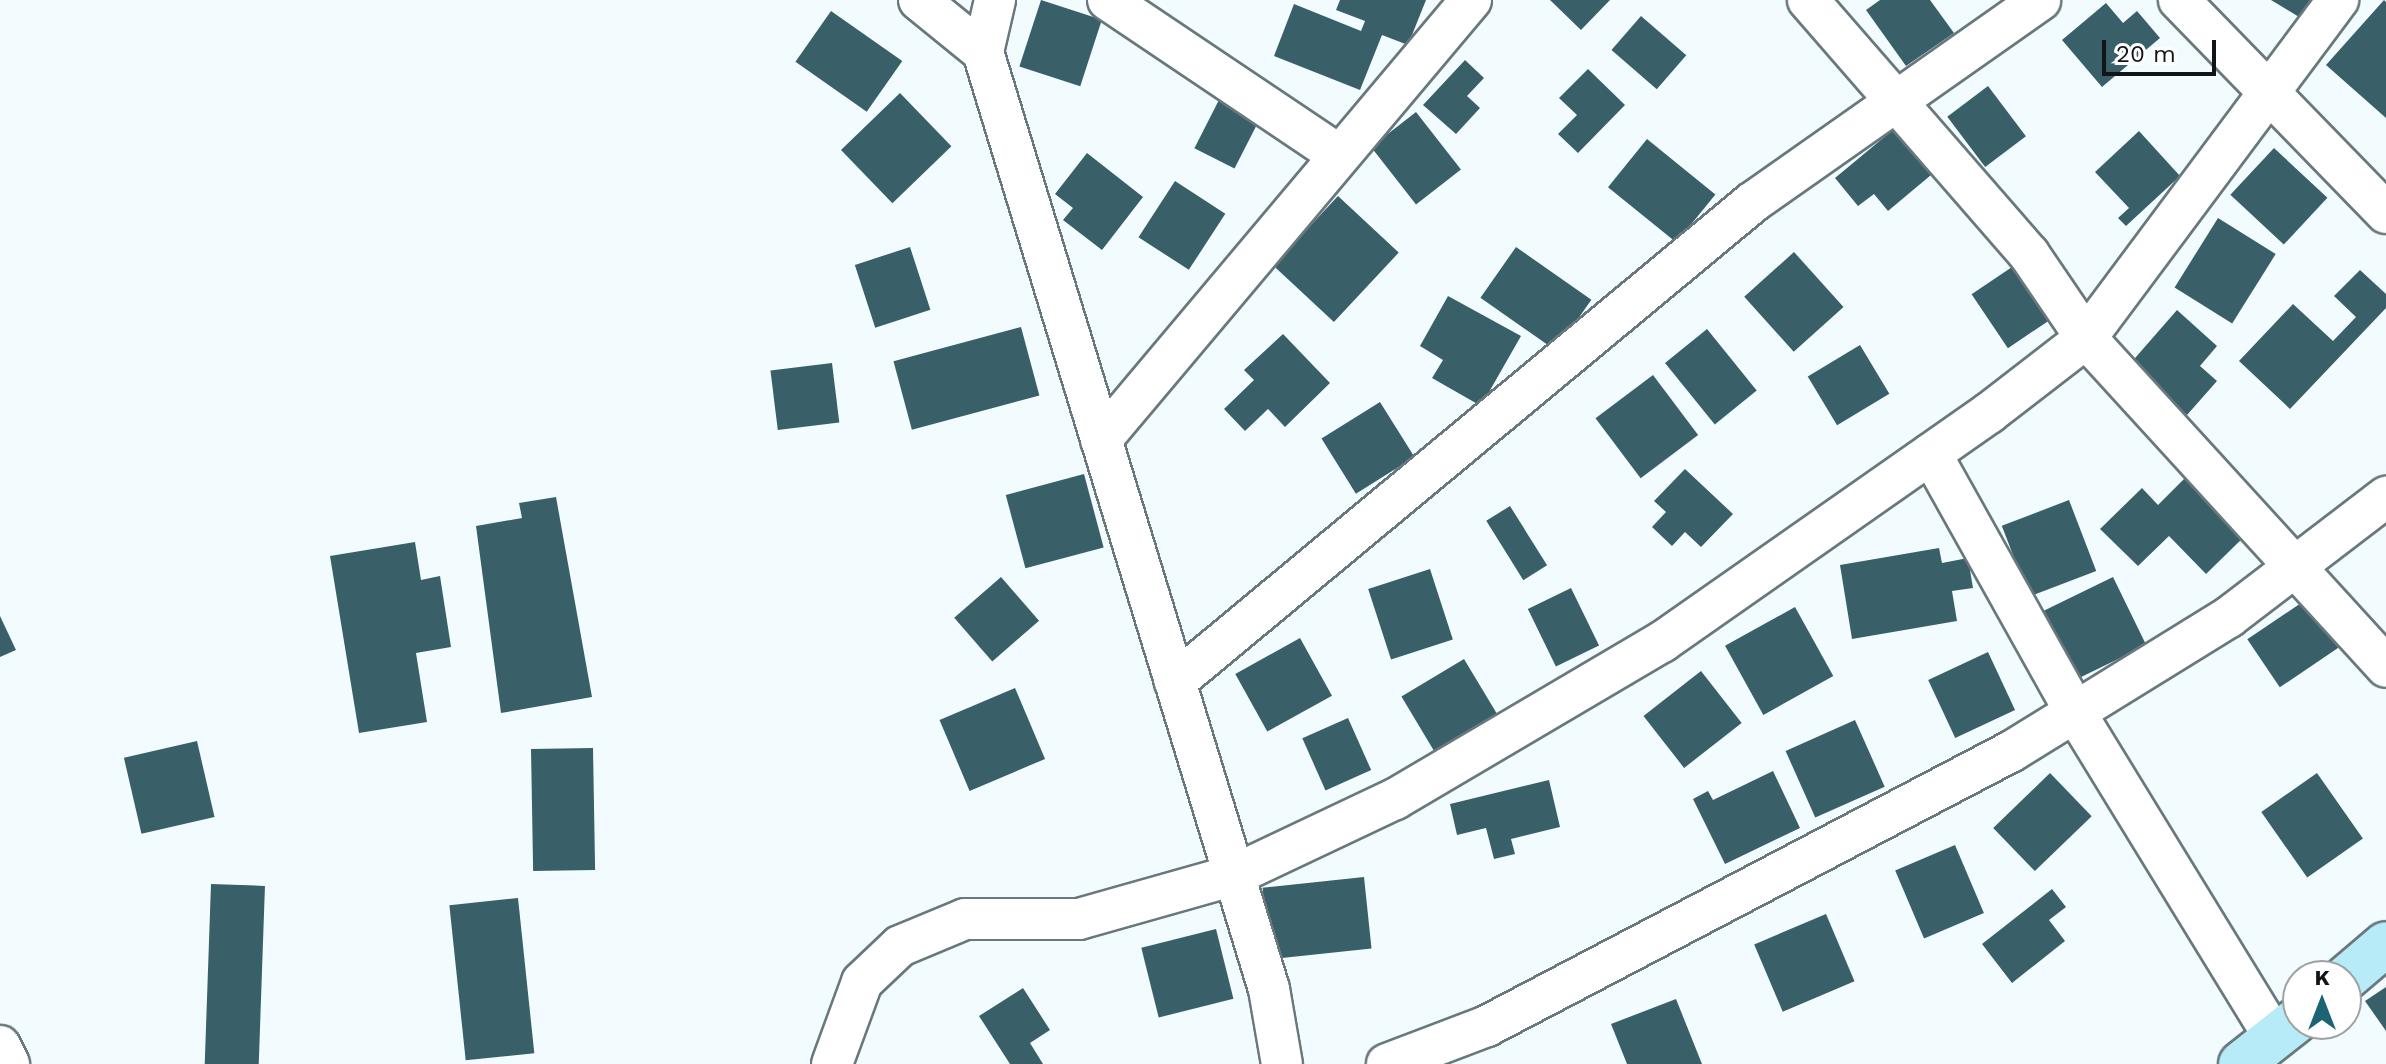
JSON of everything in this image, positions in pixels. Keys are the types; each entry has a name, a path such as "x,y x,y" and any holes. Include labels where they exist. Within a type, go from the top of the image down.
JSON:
{"main road":[{"path":"2362,964 2386,944"},
{"path":"2241,1064 2282,1032"}],"street":[{"path":"919,0 983,52"},
{"path":"995,0 983,52 1269,989 1282,1064"},
{"path":"1108,0 1337,154"},
{"path":"1101,440 1337,154 1471,0"},
{"path":"1808,0 1899,100 2029,254 2086,338 2386,666"},
{"path":"1175,682 1586,334 1753,202 2040,0"},
{"path":"2179,0 2267,98 2386,213"},
{"path":"832,1064 862,982 900,946 965,919 1079,919 1234,875 1395,799 1662,642 1931,454 2086,338 2338,0"},
{"path":"1931,454 2075,712 2282,1021"},
{"path":"1387,1064 1487,1026 2075,712 2229,617 2386,497"},
{"path":"0,1046 9,1064"}],"building":[{"path":"1041,0 1102,20 1080,86 1019,67"},
{"path":"1340,0 1426,0 1408,45 1382,35 1360,90 1274,56 1294,4 1361,31 1365,21 1336,10"},
{"path":"1550,0 1610,0 1581,30"},
{"path":"1880,0 1930,0 1954,33 1906,66 1866,10"},
{"path":"2271,0 2317,0 2304,20"},
{"path":"2384,0 2386,2 2386,118 2326,65"},
{"path":"2106,3 2123,23 2137,11 2160,38 2102,87 2062,40"},
{"path":"831,11 902,61 867,112 795,62"},
{"path":"1641,16 1686,55 1657,89 1611,50"},
{"path":"1465,60 1484,78 1467,96 1480,108 1456,134 1423,105"},
{"path":"1588,69 1625,105 1578,153 1558,134 1577,115 1559,98"},
{"path":"1988,86 2026,136 1985,167 1947,117"},
{"path":"1223,92 1263,112 1234,169 1194,148"},
{"path":"900,93 951,146 892,203 841,150"},
{"path":"1416,112 1461,170 1416,205 1371,147"},
{"path":"1894,129 1931,175 1888,211 1874,194 1858,206 1835,178"},
{"path":"2139,131 2180,176 2126,226 2118,218 2129,208 2095,172"},
{"path":"1647,139 1715,194 1676,243 1608,187"},
{"path":"2274,148 2327,198 2284,245 2230,195"},
{"path":"1087,153 1143,197 1102,250 1063,220 1073,208 1055,194"},
{"path":"1175,181 1225,214 1189,270 1139,237"},
{"path":"1338,196 1399,253 1334,322 1273,265"},
{"path":"2218,218 2276,254 2232,324 2175,288"},
{"path":"910,247 930,310 875,328 855,265"},
{"path":"1516,247 1591,300 1556,351 1480,298"},
{"path":"1794,252 1844,307 1794,352 1744,297"},
{"path":"2018,263 2054,317 2008,348 1972,294"},
{"path":"2360,270 2386,294 2386,308 2290,409 2239,361 2293,304 2333,341 2356,317 2334,296"},
{"path":"1448,296 1521,336 1481,406 1432,378 1443,360 1420,346"},
{"path":"2177,310 2217,346 2200,366 2217,381 2187,415 2129,365"},
{"path":"1021,327 1039,396 912,430 893,361"},
{"path":"1707,329 1757,390 1715,424 1665,363"},
{"path":"1283,334 1330,383 1285,427 1268,409 1245,431 1224,409 1254,380 1244,370"},
{"path":"1860,345 1889,394 1837,425 1808,376"},
{"path":"832,363 839,423 778,430 770,371"},
{"path":"1653,375 1698,435 1641,478 1595,418"},
{"path":"1380,402 1414,457 1356,494 1321,439"},
{"path":"1685,469 1733,514 1701,547 1685,532 1672,546 1652,527 1666,512 1654,501"},
{"path":"2191,472 2249,532 2206,574 2169,536 2138,566 2100,529 2142,488 2158,505"},
{"path":"1084,474 1104,547 1025,568 1006,495"},
{"path":"556,497 592,697 501,713 476,526 522,518 519,503"},
{"path":"2069,500 2096,571 2029,597 2002,526"},
{"path":"1510,506 1547,565 1523,580 1486,521"},
{"path":"415,542 421,580 440,576 451,647 416,653 427,722 359,733 330,556"},
{"path":"1939,548 1942,563 1968,558 1973,588 1952,591 1957,621 1852,639 1840,565"},
{"path":"1430,569 1453,639 1391,659 1368,589"},
{"path":"1001,577 1039,621 992,661 954,618"},
{"path":"2113,577 2146,645 2074,681 2040,613"},
{"path":"1571,588 1599,646 1556,667 1528,609"},
{"path":"2307,599 2339,647 2280,687 2247,639"},
{"path":"1795,607 1833,676 1763,715 1725,646"},
{"path":"0,616 16,650 0,657"},
{"path":"1300,638 1332,696 1267,732 1235,674"},
{"path":"1988,652 2015,710 1955,738 1928,680"},
{"path":"1464,659 1498,716 1435,753 1401,697"},
{"path":"1701,671 1742,723 1684,768 1643,716"},
{"path":"1015,688 1045,759 970,791 940,720"},
{"path":"1348,718 1371,770 1326,790 1302,738"},
{"path":"1855,720 1885,787 1815,818 1786,751"},
{"path":"197,741 215,817 141,834 124,758"},
{"path":"593,748 595,870 533,871 531,749"},
{"path":"1773,771 1800,828 1725,864 1693,799 1708,791 1713,800"},
{"path":"2050,773 2092,816 2035,871 1993,828"},
{"path":"2317,773 2363,839 2307,878 2261,812"},
{"path":"1549,780 1560,827 1511,839 1515,854 1494,859 1486,828 1457,835 1450,804"},
{"path":"1955,845 1984,913 1924,939 1895,870"},
{"path":"1364,877 1372,949 1270,959 1263,888"},
{"path":"211,884 265,886 259,1064 205,1064"},
{"path":"2052,889 2066,907 2049,920 2065,941 2012,983 1982,944"},
{"path":"518,898 534,1053 466,1060 449,905"},
{"path":"1826,914 1855,981 1783,1012 1754,944"},
{"path":"1216,929 1233,999 1159,1017 1141,948"},
{"path":"2386,987 2386,1031 2365,1001"},
{"path":"1023,988 1050,1030 1030,1043 1043,1064 1010,1064 979,1016"},
{"path":"1676,999 1702,1064 1627,1064 1611,1024"}]}
